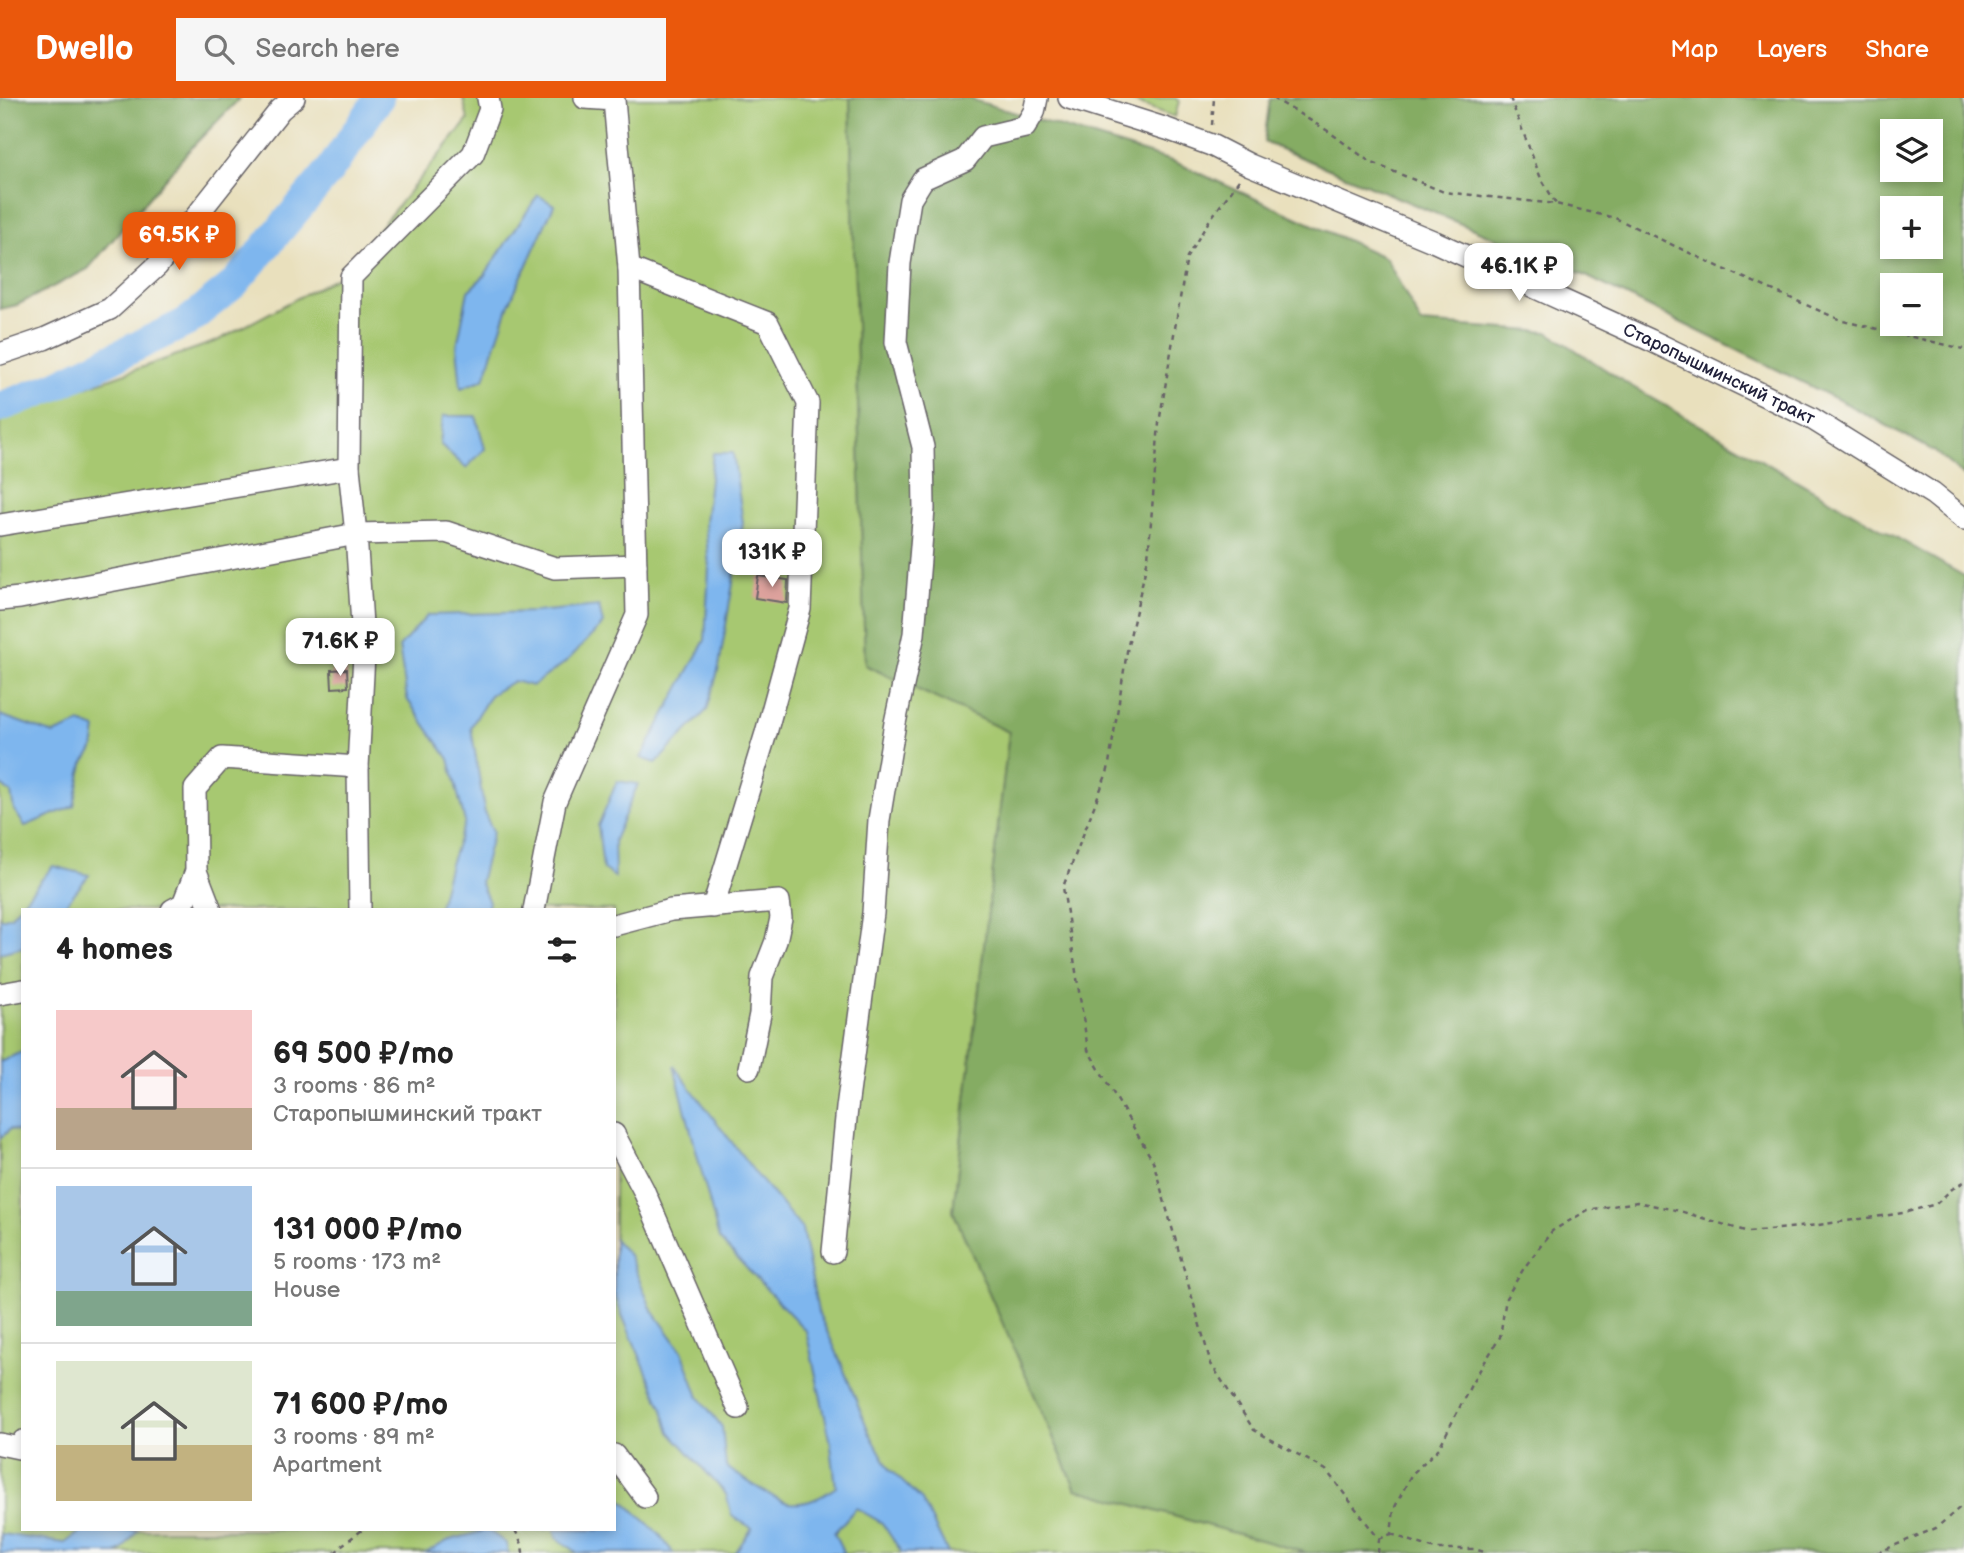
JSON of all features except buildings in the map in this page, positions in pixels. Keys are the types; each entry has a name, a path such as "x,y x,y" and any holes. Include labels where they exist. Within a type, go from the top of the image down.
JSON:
{"street":[{"path":"0,354 44,339 110,309 157,266 280,110 294,98"},
{"path":"360,908 358,767 364,655 349,468 351,277 473,154 490,108 488,98"},
{"path":"534,908 555,802 637,615 629,268 614,100 585,98"},
{"path":"833,1252 847,1108 873,913 879,820 895,723 914,634 924,509 923,447 897,342 900,264 910,200 923,179 965,160 983,137 1025,127 1034,113 1037,98"},
{"name":"Старопышминский тракт","path":"1069,98 1211,145 1250,165 1435,242 1650,340 1811,418 1933,494 1964,519"},
{"path":"629,268 768,323 808,403 800,609 766,733 713,907"},
{"path":"0,525 349,468"},
{"path":"0,600 356,534 446,532 555,568 636,565"},
{"path":"210,908 196,871 195,789 222,758 358,767"},
{"path":"176,908 183,904 196,871"},
{"path":"616,924 671,910 779,901 782,918 762,976 760,1014 749,1068"},
{"path":"0,994 21,990"},
{"path":"616,1138 643,1189 738,1408"},
{"path":"0,1444 19,1448 21,1444"},
{"path":"616,1458 645,1497"}],"path":[{"path":"1211,145 1214,98"},
{"path":"1272,98 1328,131 1370,162 1444,191 1556,204 1615,218 1843,321 1964,349"},
{"path":"1510,98 1540,176 1556,204"},
{"path":"1250,165 1186,257 1159,423 1148,558 1128,645 1108,770 1063,887 1088,1050 1153,1161 1211,1364 1254,1430 1326,1470 1379,1539 1378,1553"},
{"path":"1391,1534 1394,1509 1411,1475 1438,1448 1500,1337 1506,1298 1524,1268 1552,1231 1588,1210 1637,1202 1681,1211 1748,1232 1818,1226 1903,1213 1937,1204 1952,1189 1964,1182"},
{"path":"1877,1553 1936,1528 1964,1504"},
{"path":"335,1553 361,1531"},
{"path":"516,1531 523,1553"},
{"path":"1379,1539 1391,1534 1435,1549 1474,1549 1488,1553"}],"green space":[{"path":"0,98 240,98 191,148 88,269 17,305 0,309"},
{"path":"463,98 850,98 865,665 1009,732 953,1211 1076,1489 1307,1553 0,1553 0,417 217,341 341,275 468,120"},
{"path":"850,98 967,98 1175,162 1386,258 1421,323 1548,332 1626,383 1964,576 1964,1553 1307,1553 1076,1489 953,1211 1009,732 865,665"},
{"path":"1123,98 1175,98 1179,101 1175,117"},
{"path":"1270,98 1964,98 1964,476 1934,451 1847,404 1586,276 1264,142"}],"water":[{"path":"538,195 554,205 509,304 484,379 461,388 457,346 468,291 484,276"},
{"path":"443,416 476,416 485,449 466,468 440,444"},
{"path":"713,453 733,453 743,523 719,667 707,710 656,763 641,758 705,640 709,567 705,523"},
{"path":"599,606 603,624 566,662 532,686 514,681 490,695 471,727 485,814 493,832 480,882 489,902 488,908 439,908 465,822 449,759 407,699 399,647 428,615 534,612"},
{"path":"0,715 54,734 80,723 96,729 93,750 83,764 74,806 25,826 14,810 11,793 0,784"},
{"path":"617,781 638,784 614,840 615,877 603,869 598,826"},
{"path":"53,866 89,875 63,908 21,908 21,948 0,953 0,919 11,916"},
{"path":"21,1052 21,1132 10,1129 0,1139 0,1062"},
{"path":"674,1066 756,1174 802,1229 818,1312 869,1432 890,1470 922,1500 948,1553 902,1553 882,1523 856,1508 834,1533 844,1553 735,1553 752,1528 732,1516 726,1494 670,1432 616,1297 616,1241 629,1255 651,1308 682,1351 699,1397 722,1427 726,1467 775,1498 789,1503 820,1497 836,1487 830,1439 806,1331 719,1239"},
{"path":"616,1494 660,1535 673,1553 578,1553 557,1538 554,1531 616,1531"},
{"path":"82,1531 137,1531 122,1550 116,1553 0,1553 1,1534 65,1543"},
{"path":"489,1531 506,1543 508,1553 426,1553 449,1540"}],"waterway":[{"path":"0,407 55,386 187,322 234,284 330,170 379,98"}]}
